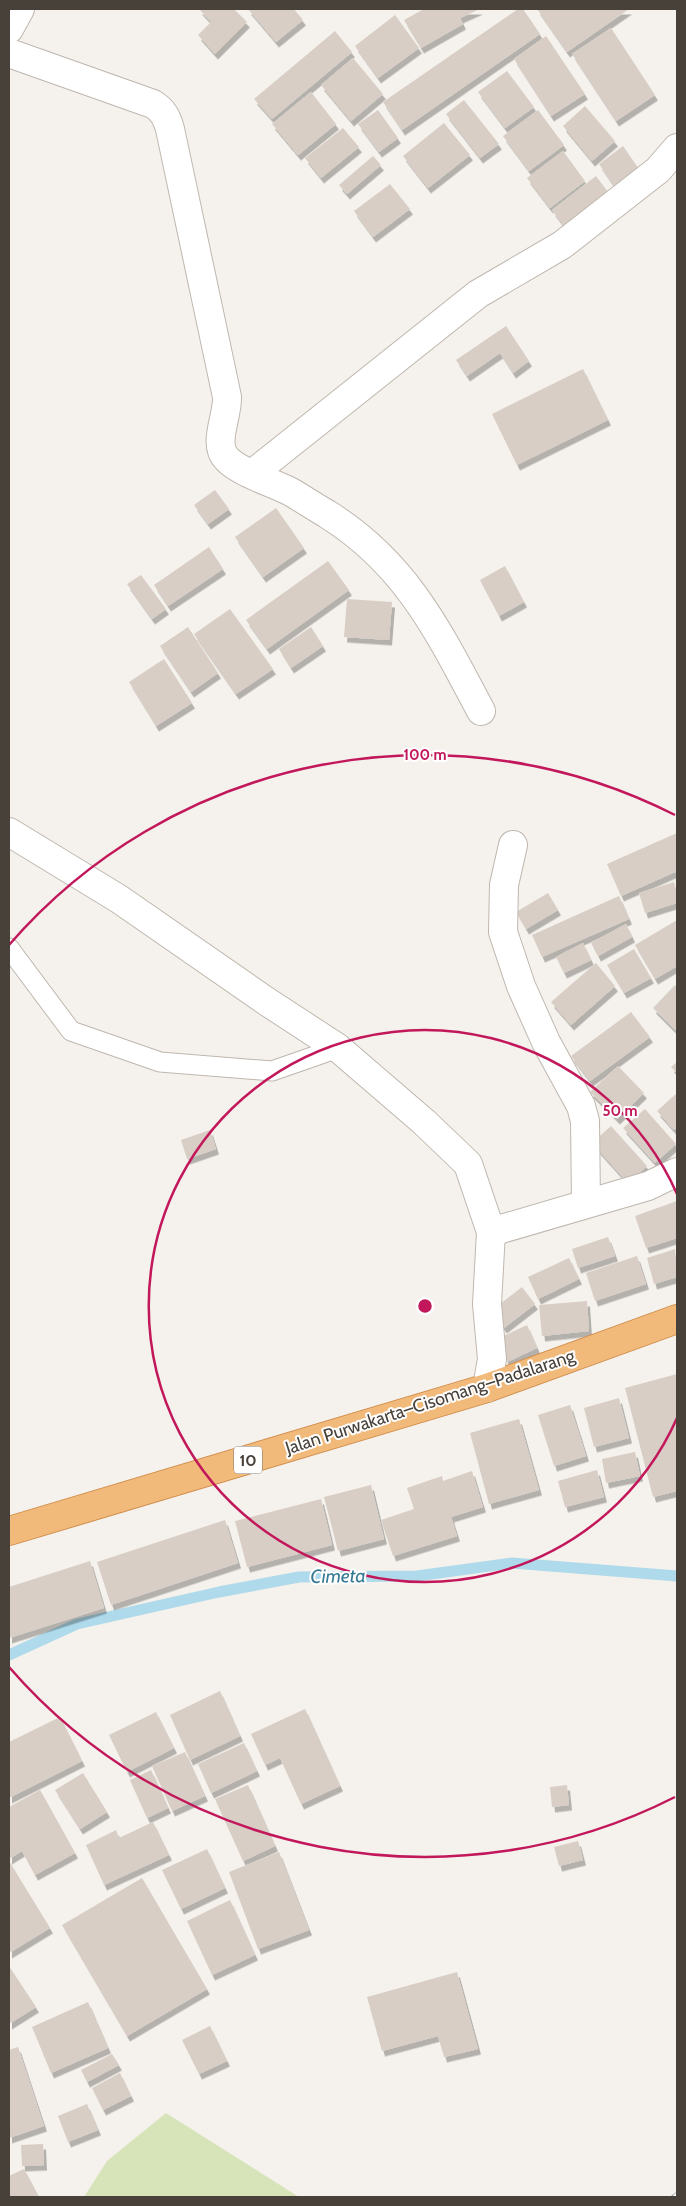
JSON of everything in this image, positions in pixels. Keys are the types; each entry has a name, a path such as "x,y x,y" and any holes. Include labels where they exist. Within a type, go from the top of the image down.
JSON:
{"highway":[{"name":"Jalan Purwakarta–Cisomang–Padalarang","path":"9,1531 487,1388 677,1320"}],"street":[{"path":"9,29 20,9"},
{"path":"9,52 160,108 170,129 227,397 226,415 221,431 223,452 228,460 252,474 291,492 329,515 368,544 403,580 422,604 481,711"},
{"path":"252,474 478,294 562,245 658,170 677,148"},
{"path":"9,832 119,900 338,1048 424,1122 468,1164 491,1232 487,1304 492,1359 487,1388"},
{"path":"513,845 504,885 503,932 521,986 546,1042 581,1106 585,1121 586,1203"},
{"path":"491,1232 648,1186 677,1172"}],"lane":[{"path":"9,948 71,1031 160,1062 272,1071 338,1048"}],"green space":[{"path":"166,2113 299,2197 84,2197 107,2161"}],"building":[{"path":"199,9 234,9 247,22 215,54 198,35 211,22"},
{"path":"248,9 294,9 303,20 276,42"},
{"path":"424,9 480,9 460,18 463,24 421,48 404,20"},
{"path":"518,9 523,9 540,34 402,130 383,102"},
{"path":"537,9 629,9 567,52"},
{"path":"395,15 419,48 378,78 355,46"},
{"path":"611,28 655,95 616,121 572,54"},
{"path":"335,31 352,52 272,119 254,99"},
{"path":"546,36 585,94 551,116 514,59"},
{"path":"353,58 383,94 351,121 321,85"},
{"path":"507,71 534,107 505,128 478,92"},
{"path":"311,92 336,124 298,155 272,124"},
{"path":"464,100 499,144 480,158 446,114"},
{"path":"585,106 615,141 592,161 563,126"},
{"path":"378,110 398,138 379,152 358,124"},
{"path":"538,110 564,145 529,171 503,136"},
{"path":"444,123 470,155 428,188 403,156"},
{"path":"343,128 359,147 321,178 305,158"},
{"path":"623,146 641,172 616,189 599,164"},
{"path":"563,151 585,181 550,208 527,178"},
{"path":"373,156 381,165 347,194 339,185"},
{"path":"596,176 614,200 570,234 552,210"},
{"path":"390,184 410,209 373,237 354,211"},
{"path":"506,326 529,361 513,373 500,353 467,376 456,360"},
{"path":"583,369 608,420 517,465 492,414"},
{"path":"215,490 229,509 208,524 194,505"},
{"path":"276,508 304,548 263,577 235,537"},
{"path":"209,547 223,569 168,606 154,585"},
{"path":"328,561 349,590 267,649 246,620"},
{"path":"505,566 524,602 499,616 480,580"},
{"path":"141,575 166,609 152,619 127,584"},
{"path":"347,599 392,602 389,640 344,637"},
{"path":"230,609 273,669 236,694 194,634"},
{"path":"188,627 218,673 191,692 160,646"},
{"path":"311,627 323,646 291,668 279,649"},
{"path":"164,659 192,703 156,726 129,682"},
{"path":"677,833 677,875 669,857 675,872 621,896 607,864"},
{"path":"674,882 677,903 645,913 639,893"},
{"path":"548,893 558,910 526,929 516,912"},
{"path":"619,896 629,919 542,957 532,935"},
{"path":"677,920 677,966 655,979 635,945"},
{"path":"626,924 632,937 598,956 591,943"},
{"path":"583,943 591,960 564,973 556,957"},
{"path":"634,949 651,978 624,993 607,965"},
{"path":"596,963 615,986 571,1025 551,1002"},
{"path":"675,985 677,988 677,1032 653,1008"},
{"path":"631,1012 650,1037 590,1081 571,1056"},
{"path":"677,1062 677,1073 671,1067"},
{"path":"618,1066 644,1093 617,1119 590,1092"},
{"path":"677,1093 677,1127 674,1130 657,1111"},
{"path":"645,1109 676,1144 655,1163 623,1128"},
{"path":"611,1126 647,1166 628,1183 592,1143"},
{"path":"210,1130 216,1149 187,1159 181,1140"},
{"path":"677,1201 677,1238 646,1248 635,1216"},
{"path":"608,1237 615,1256 578,1268 572,1249"},
{"path":"675,1249 677,1277 654,1284 647,1258"},
{"path":"637,1256 646,1284 595,1301 586,1273"},
{"path":"569,1258 579,1279 538,1299 528,1277"},
{"path":"522,1287 535,1304 504,1328 491,1311"},
{"path":"587,1301 589,1331 542,1336 539,1305"},
{"path":"527,1325 537,1348 507,1362 497,1339"},
{"path":"677,1374 677,1491 653,1497 625,1388"},
{"path":"619,1398 629,1438 594,1447 584,1408"},
{"path":"570,1405 586,1456 554,1466 538,1415"},
{"path":"519,1419 539,1490 489,1504 470,1433"},
{"path":"635,1452 640,1476 606,1483 602,1459"},
{"path":"597,1470 604,1497 565,1507 558,1481"},
{"path":"472,1471 483,1507 451,1517 457,1536 393,1556 381,1520 414,1509 407,1488 442,1476 443,1481"},
{"path":"371,1485 384,1539 338,1551 324,1497"},
{"path":"321,1499 332,1545 247,1567 235,1521"},
{"path":"225,1520 238,1563 111,1605 97,1562"},
{"path":"90,1561 104,1608 9,1638 9,1587"},
{"path":"220,1691 240,1736 190,1760 170,1715"},
{"path":"305,1709 340,1786 301,1804 280,1758 265,1765 251,1734"},
{"path":"156,1712 174,1748 127,1772 109,1735"},
{"path":"60,1717 82,1761 9,1798 9,1742"},
{"path":"244,1743 257,1771 211,1793 198,1764"},
{"path":"185,1752 205,1796 172,1811 152,1766"},
{"path":"151,1770 168,1808 147,1818 130,1780"},
{"path":"83,1773 107,1812 80,1829 55,1790"},
{"path":"248,1785 275,1846 243,1861 215,1799"},
{"path":"567,1785 569,1805 552,1807 550,1787"},
{"path":"40,1790 75,1853 35,1875 22,1851 9,1859 9,1807"},
{"path":"153,1822 169,1855 104,1885 86,1845 116,1830 119,1838"},
{"path":"578,1841 583,1860 559,1866 554,1847"},
{"path":"207,1849 225,1888 181,1909 162,1870"},
{"path":"279,1852 309,1930 258,1949 229,1872"},
{"path":"9,1861 50,1928 9,1953"},
{"path":"142,1878 207,1989 127,2036 62,1925"},
{"path":"230,1900 255,1955 212,1975 187,1921"},
{"path":"9,1966 36,2007 9,2024"},
{"path":"457,1972 478,2049 444,2057 438,2036 382,2051 367,1997"},
{"path":"88,2002 108,2048 51,2073 32,2027"},
{"path":"210,2026 227,2061 199,2074 182,2040"},
{"path":"18,2047 44,2126 9,2138 9,2050"},
{"path":"112,2054 119,2065 87,2082 81,2070"},
{"path":"120,2073 131,2096 103,2110 92,2088"},
{"path":"87,2104 98,2130 68,2142 58,2116"},
{"path":"43,2144 44,2165 22,2166 21,2145"},
{"path":"24,2169 39,2197 10,2197 9,2176"}],"waterway":[{"name":"Cimeta","path":"9,1655 77,1624 219,1592 299,1577 417,1576 512,1563 677,1576"}]}
